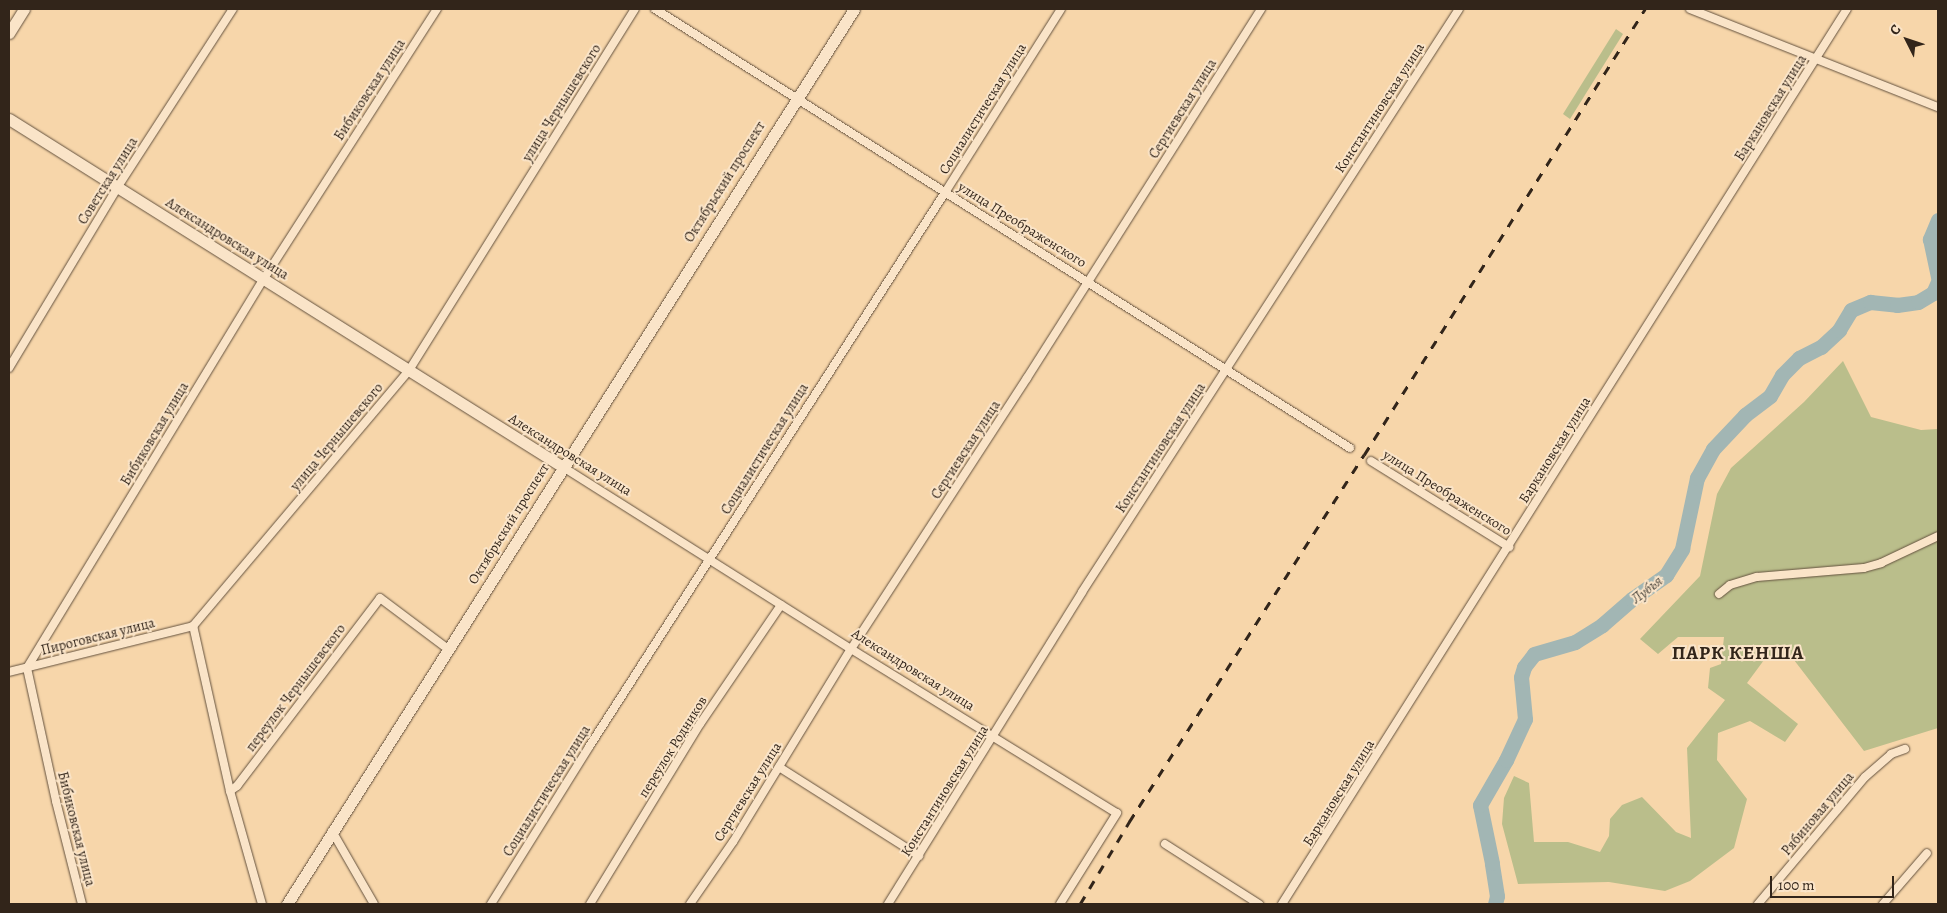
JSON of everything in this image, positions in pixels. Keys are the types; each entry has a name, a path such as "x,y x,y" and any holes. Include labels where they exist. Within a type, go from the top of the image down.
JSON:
{"street":[{"path":"9,33 24,9"},
{"name":"Советская улица","path":"9,368 118,188 233,9"},
{"name":"Бибиковская улица","path":"82,904 56,801 27,668 263,280 437,9"},
{"name":"улица Чернышевского","path":"194,626 408,372 635,9"},
{"name":"улица Преображенского","path":"654,9 1350,448"},
{"name":"Октябрьский проспект","path":"287,904 854,9"},
{"name":"Социалистическая улица","path":"491,904 588,747 946,192 1061,9"},
{"name":"Сергиевская улица","path":"690,904 733,842 851,650 1261,9"},
{"name":"Константиновская улица","path":"888,904 993,738 1082,592 1460,9"},
{"path":"1690,9 1938,106"},
{"name":"Баркановская улица","path":"1282,904 1847,9"},
{"name":"Александровская улица","path":"9,119 851,650 1117,813 1060,904"},
{"name":"улица Преображенского","path":"1371,461 1509,547"},
{"path":"1719,594 1730,585 1757,577 1864,568 1881,563 1938,536"},
{"name":"переулок Чернышевского","path":"230,791 237,786 380,598 448,649"},
{"name":"переулок Родников","path":"590,904 700,724 781,605"},
{"path":"194,626 230,791 262,904"},
{"name":"Пироговская улица","path":"9,672 194,626"},
{"name":"Рябиновая улица","path":"1758,904 1872,770 1891,754 1905,749"},
{"path":"779,767 919,856"},
{"path":"332,831 374,904"},
{"path":"1165,844 1259,904"},
{"path":"1883,904 1927,853"}],"green space":[{"path":"1616,29 1623,34 1570,119 1563,114"},
{"path":"1843,361 1871,417 1921,430 1938,429 1938,728 1864,751 1794,660 1767,656 1747,683 1798,724 1785,742 1750,721 1718,733 1717,760 1747,799 1734,848 1690,881 1665,891 1609,882 1518,884 1502,824 1504,798 1514,776 1529,783 1534,842 1568,842 1600,852 1609,836 1610,819 1622,805 1642,797 1676,832 1691,838 1687,748 1725,700 1708,688 1710,668 1721,664 1724,637 1678,637 1658,654 1640,639 1700,576 1717,494 1731,468 1804,402"}],"waterway":[{"name":"Лубья","path":"1938,220 1930,239 1938,277"},
{"name":"Лубья","path":"1495,904 1497,896 1480,805 1506,760 1525,719 1521,677 1524,667 1534,654 1575,642 1602,625 1632,599 1666,575 1682,549 1697,478 1713,449 1745,415 1770,396 1782,375 1799,358 1821,347 1839,330 1851,310 1870,302 1897,305 1918,302 1933,293 1938,282"}],"railway":[{"path":"1080,904 1129,822 1364,455 1645,9"}],"district":[{"name":"ПАРК КЕНША","path":"1738,654"}]}
